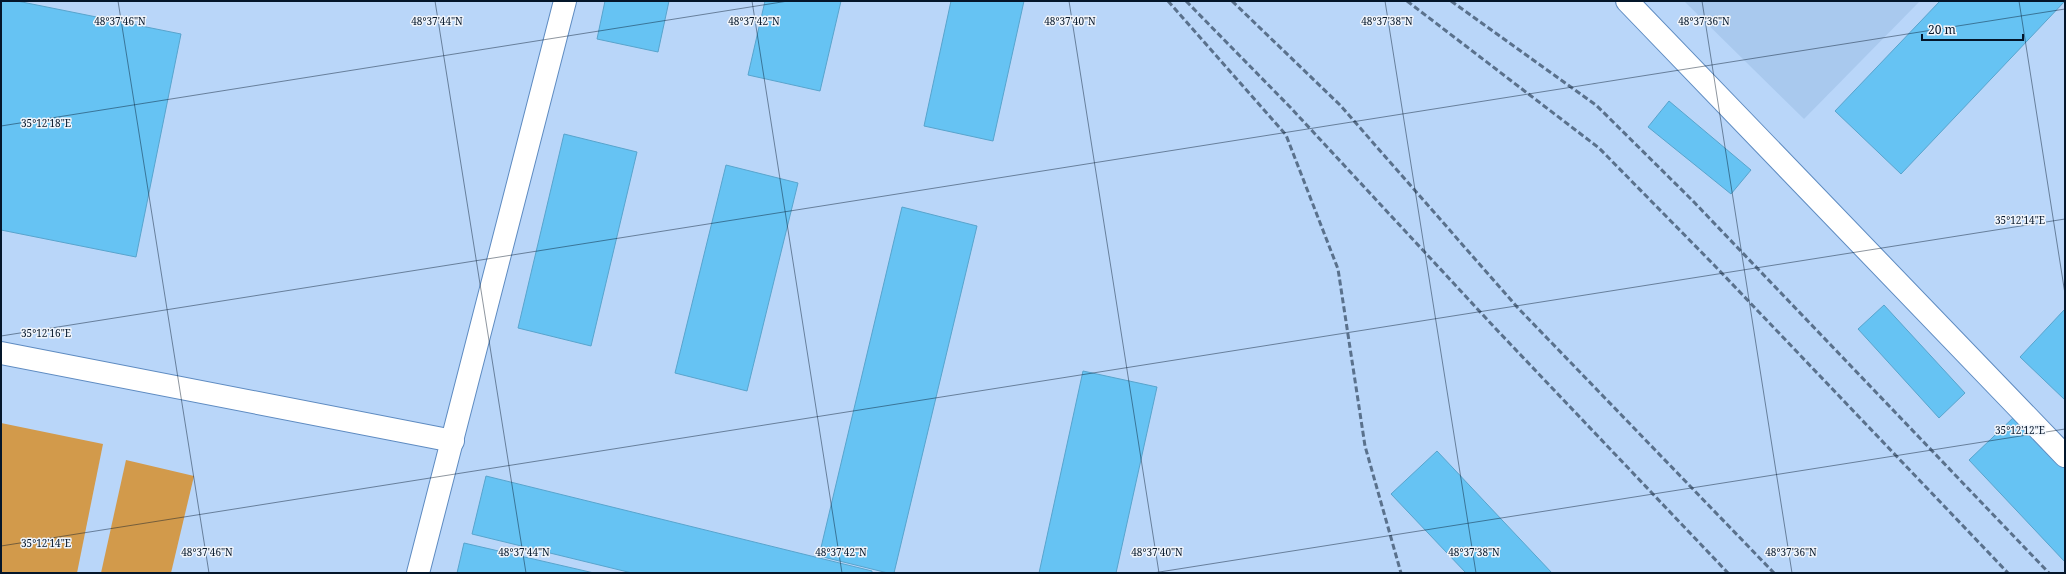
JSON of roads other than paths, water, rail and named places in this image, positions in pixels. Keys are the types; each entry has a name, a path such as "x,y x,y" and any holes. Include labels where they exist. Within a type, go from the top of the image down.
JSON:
{"lane":[{"path":"418,573 565,1"},
{"path":"1627,1 2065,456"},
{"path":"1,353 453,441"}],"railway":[{"path":"1168,1 1286,135 1338,269 1365,446 1401,573"},
{"path":"1186,1 1290,107 1496,329 1728,573"},
{"path":"1232,1 1340,105 1518,308 1774,573"},
{"path":"1407,1 1599,148 1715,266 2008,573"},
{"path":"1451,1 1596,105 1692,200 2049,573"}]}
